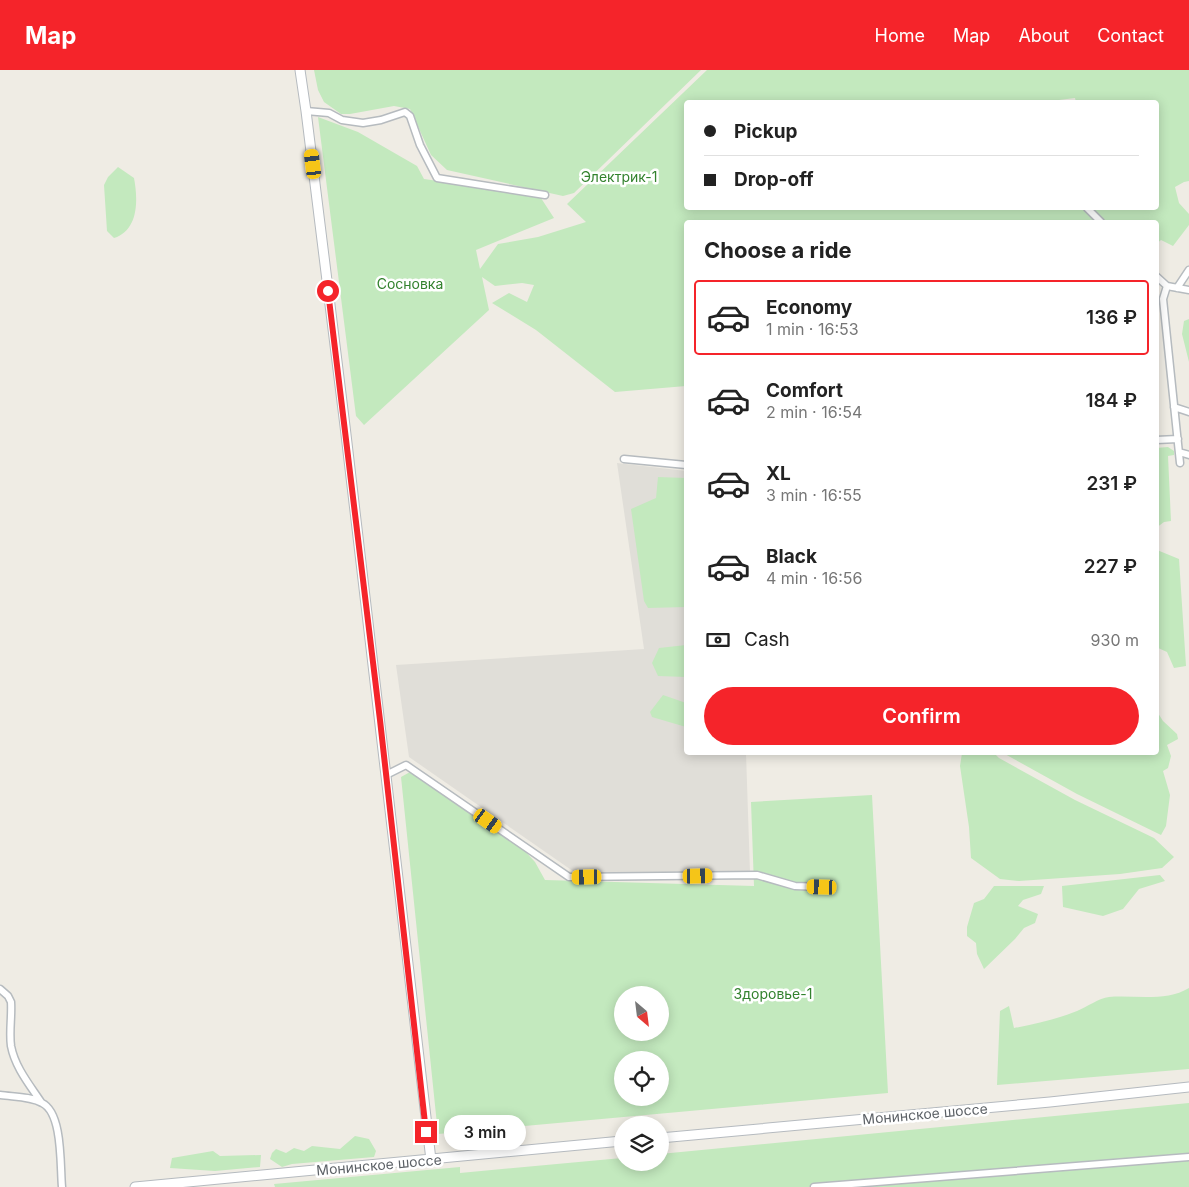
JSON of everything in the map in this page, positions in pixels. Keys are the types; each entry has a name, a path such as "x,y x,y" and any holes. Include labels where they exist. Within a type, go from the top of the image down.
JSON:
{"main road":[{"path":"300,70 346,426 431,1160"},
{"name":"Монинское шоссе","path":"669,1137 1050,1102 1189,1087"},
{"name":"Монинское шоссе","path":"135,1187 614,1142"}],"street":[{"path":"306,110 329,113 342,120 363,123 381,120 405,112 410,116 420,145 436,178 545,196"},
{"path":"1089,210 1099,220"},
{"path":"1177,288 1189,270"},
{"path":"1159,279 1166,286 1189,290"},
{"path":"1166,286 1164,299 1180,463"},
{"path":"1174,407 1189,412"},
{"path":"1159,440 1178,439"},
{"path":"1179,452 1189,455"},
{"path":"624,459 684,465"},
{"path":"386,774 406,765 569,877 757,875 795,886 822,887"},
{"path":"0,989 8,996 11,1002 11,1044 14,1055 19,1068 41,1102"},
{"path":"0,1095 41,1102 48,1106 56,1122 62,1187"},
{"path":"814,1187 1189,1157"}],"shaded area":[{"path":"617,463 684,471 684,755 746,755 750,873 580,876 409,757 396,665 644,649"}],"green space":[{"path":"314,70 701,70 574,193 563,196 447,170 431,155 410,109 394,106 341,114 324,102 318,90"},
{"path":"707,70 1189,70 1189,181 1175,187 1179,203 1189,214 1189,225 1173,246 1161,240 1159,242 1159,220 684,220 684,386 615,392 536,330 492,303 509,293 527,302 534,285 522,283 495,286 482,277 489,310 364,425 356,416 318,117 358,132 417,166 424,179 539,195 554,218 476,250 480,269 498,244 538,237 586,222 567,204"},
{"path":"118,167 134,178 136,204 135,213 128,228 114,238 107,231 104,185 108,177"},
{"path":"1189,319 1189,362 1182,334 1184,321"},
{"path":"1168,447 1174,451 1174,455 1168,456 1171,521 1164,522 1159,526 1159,448"},
{"path":"658,477 684,478 684,607 648,608 644,601 631,509 656,498"},
{"path":"1159,551 1179,559 1186,666 1174,668 1167,652 1159,648"},
{"path":"684,645 684,677 658,676 652,663 659,648"},
{"path":"663,695 684,702 684,726 652,717 650,712"},
{"path":"1159,715 1177,734 1178,739 1167,745 1171,756 1168,768 1163,771 1170,795 1166,826 1161,835 1077,794 1007,755 1159,755"},
{"path":"962,755 996,755 1075,800 1154,838 1174,857 1162,868 1120,874 1019,881 1000,879 971,858 969,827 960,766"},
{"name":"Здоровье-1","path":"410,772 524,850 535,862 545,880 754,886 751,802 872,795 888,1093 636,1116 614,1116 614,1118 438,1134 401,777"},
{"path":"1160,875 1165,881 1139,889 1123,909 1103,916 1063,907 1062,886"},
{"path":"994,886 1044,886 1041,894 1023,900 1018,906 1038,914 1035,923 1024,928 984,969 977,954 976,943 967,936 967,927 974,903 984,899"},
{"path":"1189,988 1189,1069 997,1085 1000,1011 1009,1006 1014,1028 1062,1016 1109,997 1170,995"},
{"path":"1189,1103 1189,1187 275,1187 274,1184 460,1167 460,1173 614,1159 614,1171 669,1171 669,1153"},
{"path":"355,1136 369,1139 376,1151 374,1157 292,1164 282,1167 270,1159 276,1149 286,1153 294,1148 304,1151 312,1146 340,1149"},
{"path":"213,1151 220,1156 261,1155 260,1167 215,1171 170,1168 172,1158"}],"route":[{"path":"328,291 346,426 426,1132"}],"park label":[{"name":"Электрик-1","path":"619,177"},
{"name":"Сосновка","path":"410,284"}]}
